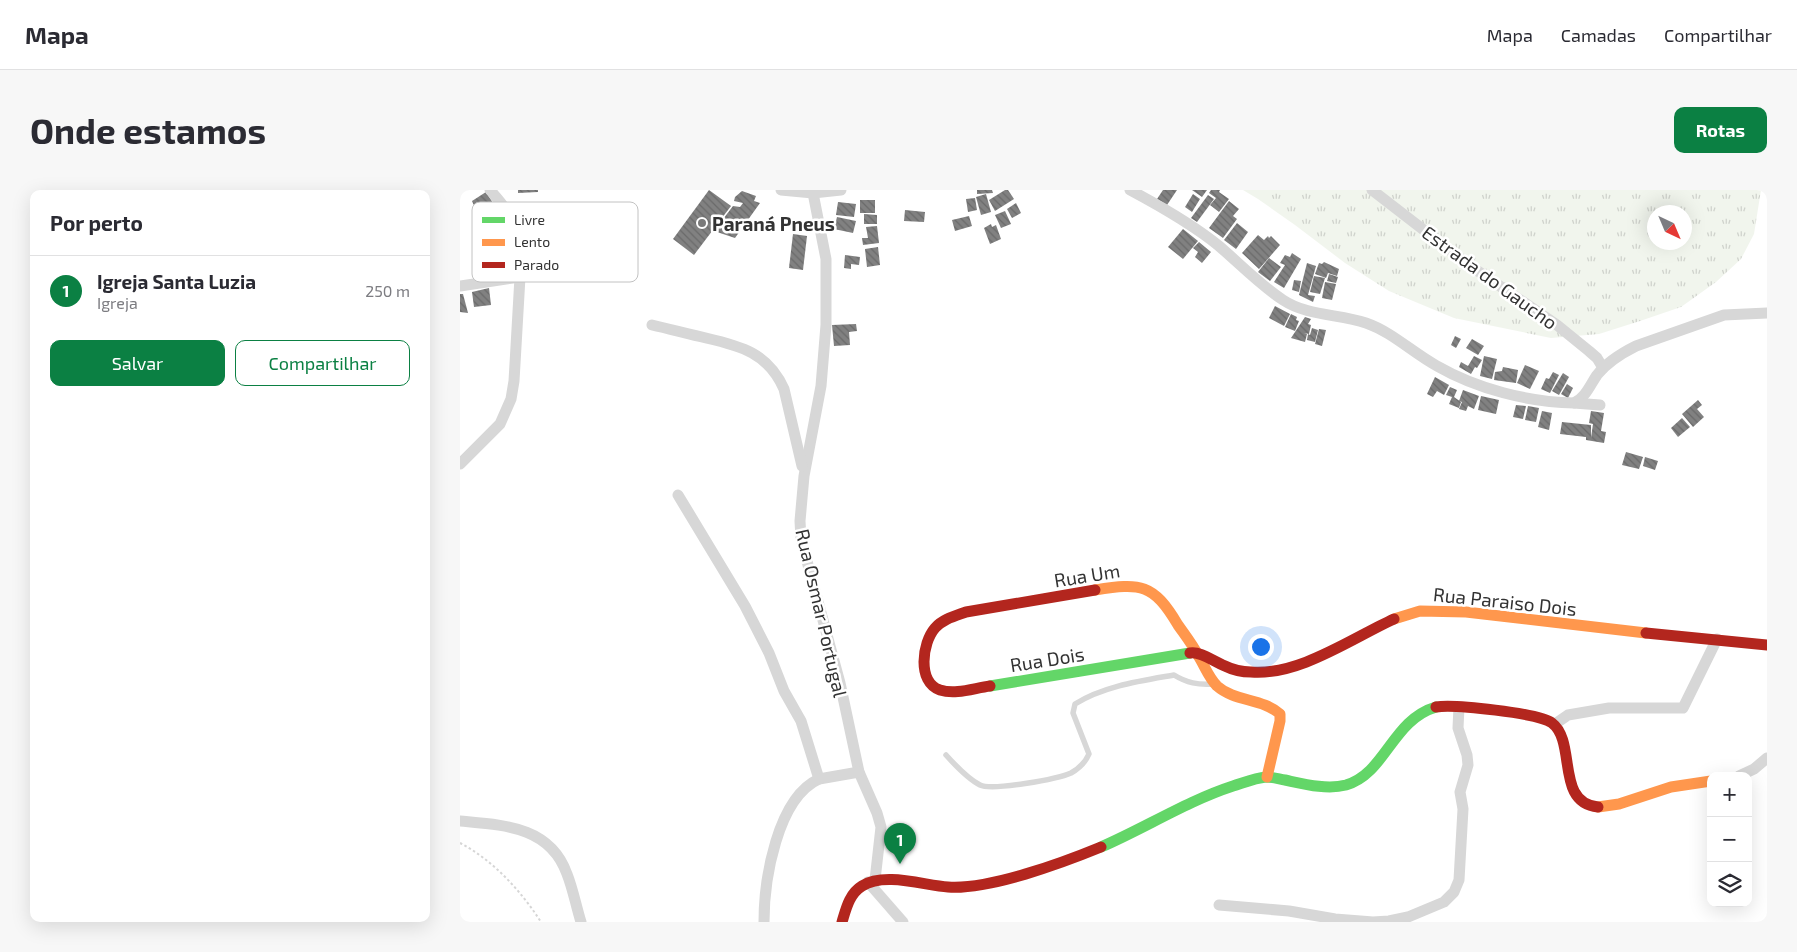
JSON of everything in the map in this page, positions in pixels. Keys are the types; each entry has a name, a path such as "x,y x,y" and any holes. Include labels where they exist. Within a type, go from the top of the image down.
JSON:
{"street":[{"path":"490,190 500,202"},
{"path":"781,190 813,193 841,190"},
{"path":"1130,190 1196,230 1217,245 1277,296 1292,305 1365,323 1395,338 1438,366 1490,389 1523,396 1600,405"},
{"name":"Estrada do Gaucho","path":"1372,190 1469,265 1557,325 1597,358 1603,368"},
{"name":"Rua Osmar Portugal","path":"813,193 826,258 826,325 821,386 804,476 800,515 801,539 840,683 859,772 881,827 872,881"},
{"path":"460,286 487,282"},
{"path":"460,464 500,424 511,399 514,381 520,282"},
{"path":"1574,403 1581,399 1603,368 1624,352 1636,346 1693,324 1724,315 1767,313"},
{"path":"652,325 741,347 768,364 780,380 788,399 804,476"},
{"path":"678,494 745,606 769,653 784,691 801,721 819,779"},
{"name":"Rua Um","path":"924,659 925,647 931,632 939,624 957,615 996,606 1130,585 1147,589 1162,599 1215,683 1229,694 1273,708 1280,714 1267,777"},
{"name":"Rua Paraiso Dois","path":"1196,652 1210,660 1236,670 1266,674 1288,668 1334,650 1388,621 1412,612 1430,611 1497,616 1613,630 1767,645"},
{"path":"1555,724 1568,715 1609,708 1683,708 1717,639"},
{"name":"Rua Dois","path":"924,659 928,678 932,685 952,692 1196,652"},
{"path":"842,922 852,895 862,885 872,881 962,887 1019,874 1106,844 1226,789 1267,777 1327,786 1353,782 1372,768 1392,740 1408,724 1422,712 1438,706 1542,717 1551,721 1555,724 1561,736 1567,772 1572,786 1580,798 1595,808 1612,806 1668,787 1707,782"},
{"path":"1219,905 1289,911 1335,919 1382,922 1408,916 1448,899 1459,880 1463,809 1460,792 1468,765 1467,755 1458,728 1459,707"},
{"path":"1748,772 1767,758"},
{"path":"764,922 767,872 780,830 796,799 806,786 819,779 859,772"},
{"path":"460,821 518,829 530,833 548,845 561,861 567,873 581,922"},
{"path":"872,881 903,922"}],"lane":[{"path":"946,755 954,764 982,786 1004,786 1059,778 1084,764 1089,754 1074,713 1074,704 1086,697 1113,687 1174,675 1183,681 1199,685 1215,683"}],"path":[{"path":"460,844 483,857 498,870 541,922"}],"green space":[{"path":"1243,190 1761,190 1754,234 1741,259 1716,282 1681,307 1599,334 1551,338 1454,318 1389,291 1345,263 1295,225"}],"building":[{"path":"518,190 538,190 538,192 518,193"},
{"name":"Paraná Pneus","path":"709,190 731,206 694,255 673,239"},
{"path":"977,190 992,190 993,193 977,194"},
{"path":"1008,190 1014,199 995,211 989,200"},
{"path":"1163,190 1177,190 1167,205 1157,199"},
{"path":"1192,190 1207,190 1202,197"},
{"path":"1211,190 1220,190 1219,192 1229,199 1219,212 1210,205 1216,198 1209,193"},
{"path":"742,191 756,196 754,201 760,203 735,238 714,231 733,206 740,207 743,203 734,201 735,197"},
{"path":"486,192 492,202 472,202"},
{"path":"986,194 991,212 981,215 976,197"},
{"path":"1193,194 1200,199 1192,212 1185,207"},
{"path":"1208,195 1214,199 1197,222 1191,218"},
{"path":"975,198 977,210 968,212 966,199"},
{"path":"860,200 875,200 875,213 860,213"},
{"path":"1229,201 1239,209 1233,216 1237,219 1223,238 1209,228"},
{"path":"838,202 856,204 854,217 836,215"},
{"path":"1016,203 1021,213 1012,218 1007,209"},
{"path":"905,210 925,212 924,222 904,221"},
{"path":"1005,211 1011,224 1001,228 995,215"},
{"path":"864,214 877,215 877,224 864,224"},
{"path":"969,216 972,226 955,231 952,220"},
{"path":"837,217 856,221 853,233 834,229"},
{"path":"1237,223 1248,232 1236,249 1224,240"},
{"path":"991,224 992,227 996,225 1001,239 990,244 984,228"},
{"path":"877,226 879,243 863,245 862,238 868,238 866,227"},
{"path":"1183,229 1198,241 1183,259 1168,247"},
{"path":"793,234 807,236 803,270 789,268"},
{"path":"1258,235 1264,240 1271,236 1280,245 1259,269 1242,253"},
{"path":"1199,242 1211,252 1202,263 1195,257 1198,252 1193,248"},
{"path":"878,247 880,265 867,267 865,249"},
{"path":"1292,253 1301,259 1284,288 1274,282 1285,265 1280,263 1285,255 1290,257"},
{"path":"845,255 860,257 859,265 851,264 851,269 844,268"},
{"path":"1269,258 1281,267 1270,281 1258,272"},
{"path":"1324,262 1339,269 1337,276 1328,273 1326,278 1315,274 1319,263 1322,264"},
{"path":"1307,263 1316,266 1308,295 1315,296 1313,302 1299,295"},
{"path":"1329,274 1338,277 1336,283 1327,281"},
{"path":"1314,276 1325,278 1320,294 1310,292"},
{"path":"1294,280 1301,281 1299,292 1292,290"},
{"path":"1325,282 1336,284 1332,300 1322,298"},
{"path":"489,288 491,305 474,307 472,292"},
{"path":"460,294 463,294 468,313 460,312"},
{"path":"1275,306 1290,314 1284,326 1269,318"},
{"path":"1291,314 1297,317 1296,320 1299,321 1295,331 1285,327"},
{"path":"1305,317 1311,319 1308,324 1311,325 1309,334 1304,333 1307,334 1305,342 1291,338"},
{"path":"856,324 857,331 849,332 850,345 834,346 832,325"},
{"path":"1312,328 1318,330 1315,342 1307,340"},
{"path":"1319,329 1326,330 1322,346 1315,344"},
{"path":"1455,336 1461,339 1456,348 1451,345"},
{"path":"1472,339 1484,346 1478,355 1466,348"},
{"path":"1474,356 1482,360 1471,374 1459,367 1461,362 1468,366"},
{"path":"1484,356 1497,359 1492,379 1480,376"},
{"path":"1525,365 1539,371 1530,389 1517,383"},
{"path":"1503,367 1518,370 1516,383 1494,380 1495,372 1502,371"},
{"path":"1553,372 1559,375 1550,393 1541,389 1546,378 1549,379"},
{"path":"1563,373 1569,377 1559,395 1552,391"},
{"path":"1435,377 1449,385 1444,395 1437,391 1433,397 1427,394"},
{"path":"1567,384 1573,388 1568,398 1561,394"},
{"path":"1450,387 1457,390 1454,397 1461,402 1459,408 1449,404 1452,397 1446,395"},
{"path":"1463,390 1479,396 1474,409 1468,406 1466,411 1459,409 1462,402 1459,401"},
{"path":"1481,396 1499,400 1496,414 1478,410"},
{"path":"1698,400 1702,405 1697,409 1704,417 1693,427 1682,414"},
{"path":"1516,405 1526,406 1523,419 1513,417"},
{"path":"1528,406 1539,408 1536,422 1525,420"},
{"path":"1542,411 1552,413 1549,430 1538,427"},
{"path":"1591,411 1604,413 1601,431 1606,432 1604,443 1586,440 1586,437 1560,434 1562,422 1591,425 1591,438 1593,424 1589,423"},
{"path":"1682,418 1690,427 1678,437 1671,428"},
{"path":"1626,452 1643,457 1639,469 1622,465"},
{"path":"1645,457 1658,461 1655,470 1643,466"}],"traffic: fast":[{"path":"990,686 1190,653"},
{"path":"1101,847 1199,799 1258,778 1271,777 1323,787 1346,785 1360,779 1371,770 1409,723 1421,714 1436,707"}],"traffic: slow":[{"path":"1095,590 1135,587 1153,594 1169,611 1192,644 1209,676 1217,686 1232,695 1265,705 1280,714 1267,777"},
{"path":"1394,619 1420,611 1466,612 1646,633"},
{"path":"1598,807 1619,804 1671,787 1707,782"}],"traffic: jam":[{"path":"990,686 952,692 940,690 933,686 928,679 924,662 927,643 938,625 949,618 966,612 1095,590"},
{"path":"1190,653 1203,655 1238,671 1269,672 1288,668 1325,654 1394,619"},
{"path":"1646,633 1767,645"},
{"path":"1436,707 1496,710 1544,719 1552,723 1559,732 1564,744 1571,784 1576,795 1585,803 1598,807"},
{"path":"842,922 854,893 862,886 871,882 892,880 948,887 965,887 1025,874 1101,847"}],"place":[{"name":"Paraná Pneus","path":"702,223"},
{"name":"Igreja Santa Luzia","path":"900,864"}]}
